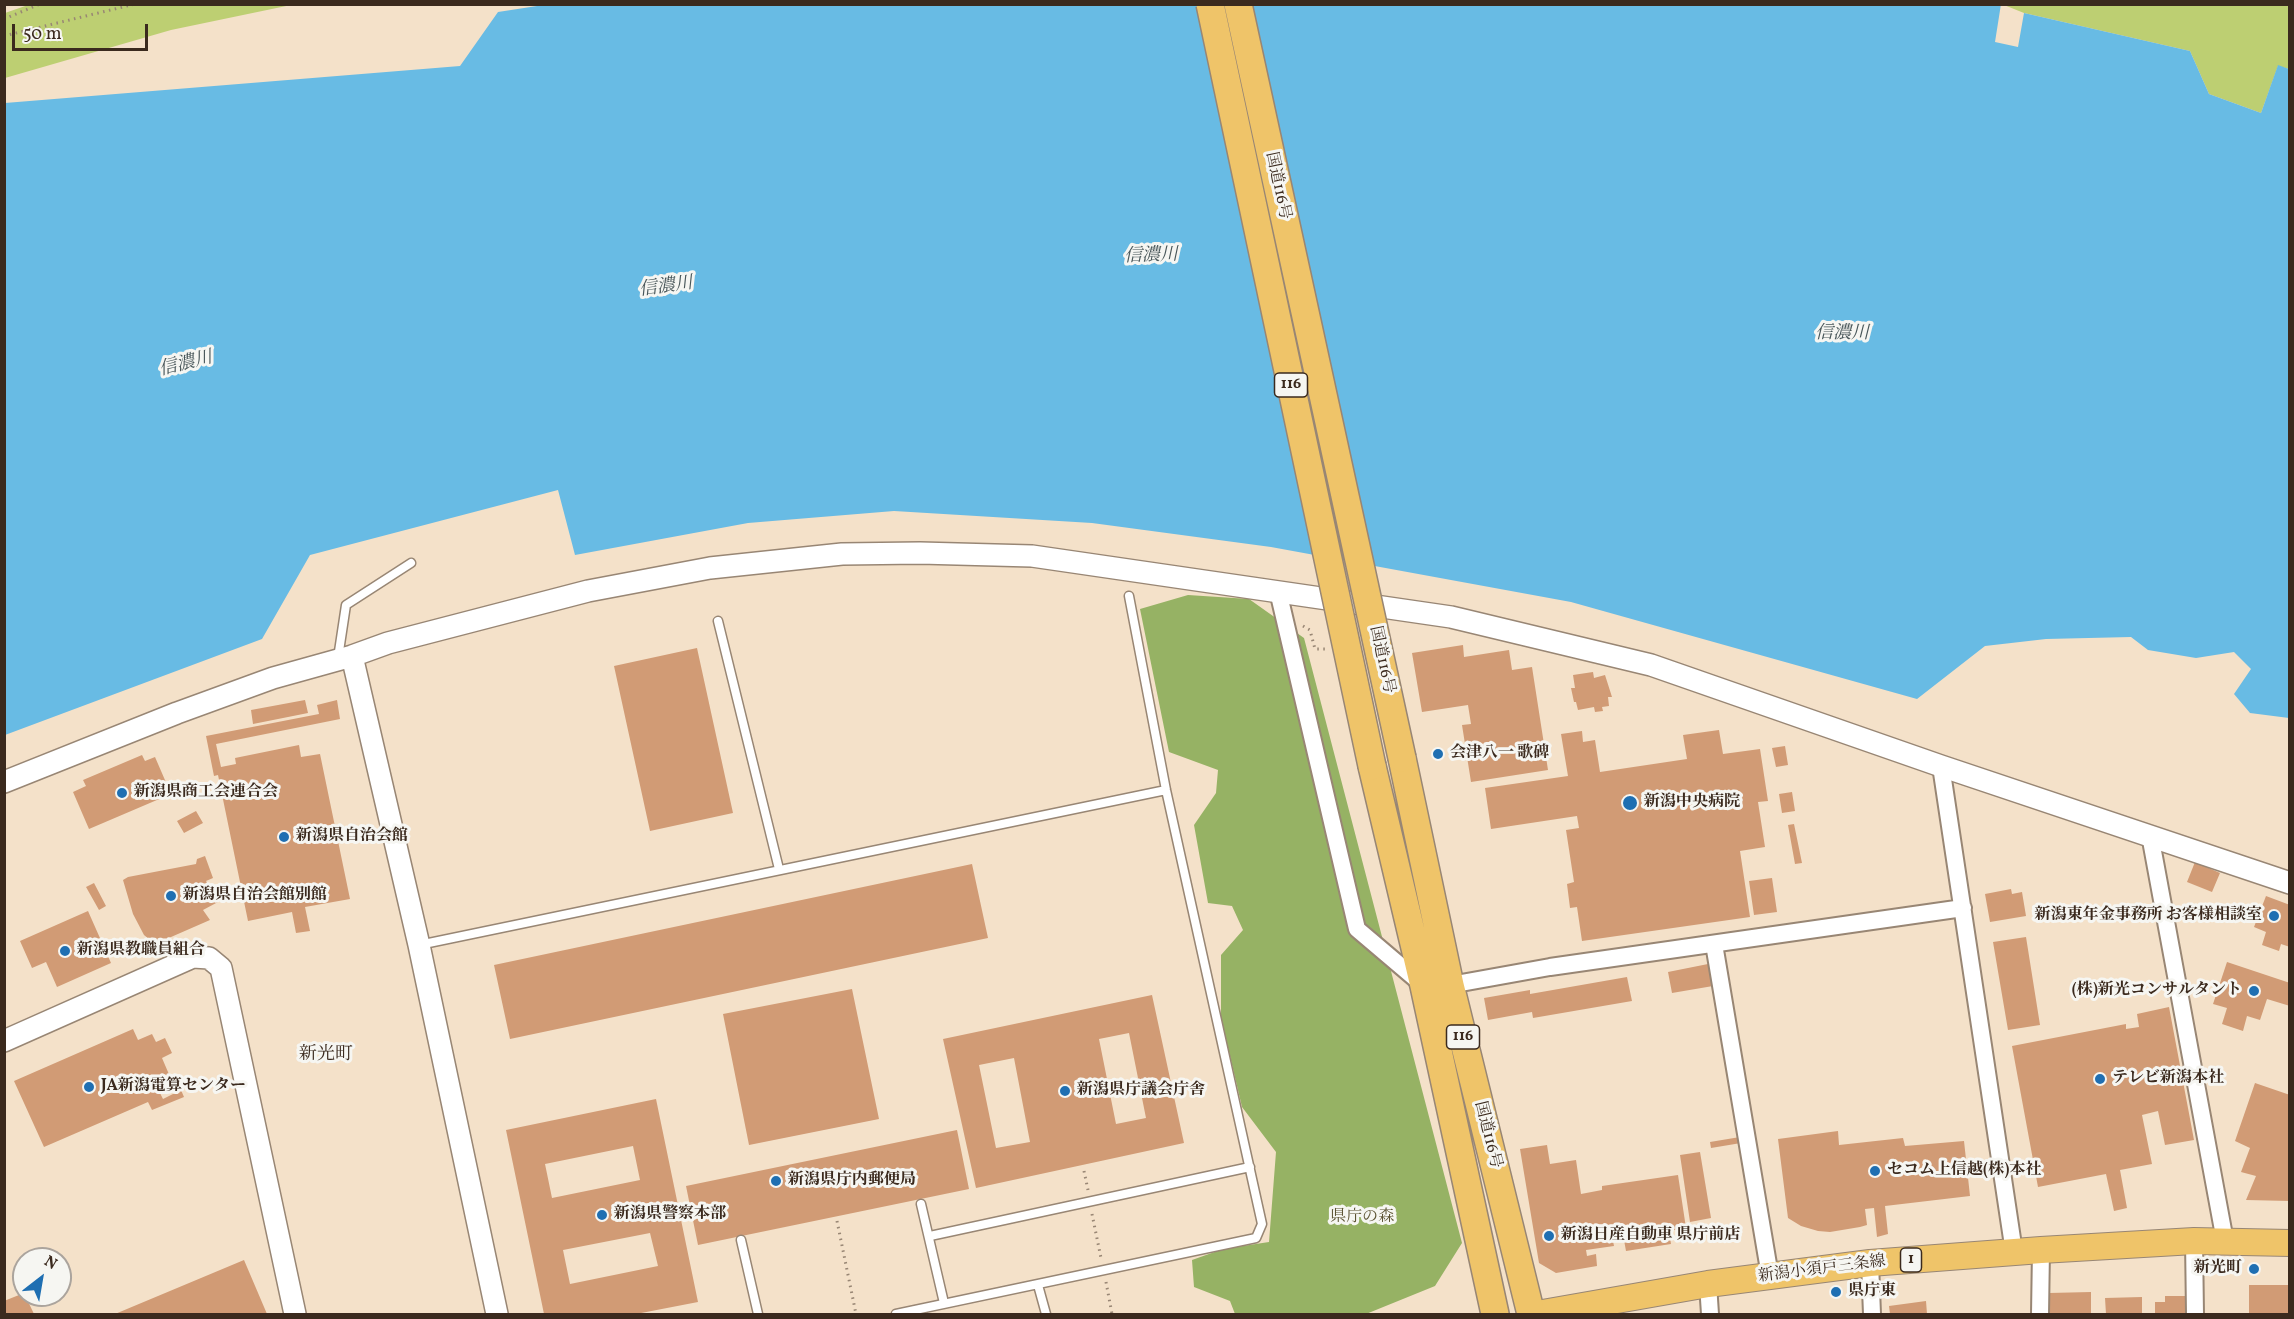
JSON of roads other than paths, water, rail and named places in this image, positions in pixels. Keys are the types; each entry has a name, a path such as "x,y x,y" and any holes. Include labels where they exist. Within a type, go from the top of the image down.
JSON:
{"highway":[{"name":"国道116号","path":"1210,4 1372,766 1531,1314"},
{"name":"国道116号","path":"1238,4 1402,758 1489,1313 1524,1314"}],"main road":[{"name":"新潟小須戸三条線","path":"1537,1314 1708,1284 1870,1263 2194,1241 2289,1243"}],"street":[{"path":"4,782 273,678 345,658 388,642 588,591 710,568 842,554 920,553 1032,556 1451,617 1651,665 1941,766 2289,883"},
{"path":"1278,591 1357,929 1437,985 1963,908"},
{"path":"345,658 419,945 497,1314"},
{"path":"1941,766 2014,1252"},
{"path":"2150,835 2225,1241"},
{"path":"1714,944 1770,1276"},
{"path":"4,1041 193,957 209,958 221,968 295,1314"},
{"path":"2194,1241 2195,1314"},
{"path":"2040,1250 2040,1314"},
{"path":"1870,1263 1872,1314"},
{"path":"1708,1284 1710,1314"}],"lane":[{"path":"345,658 346,605 411,563"},
{"path":"896,1314 1256,1238 1262,1224 1166,790 1129,596"},
{"path":"718,621 779,869"},
{"path":"419,945 1166,790"},
{"path":"930,1236 1250,1167"},
{"path":"921,1204 944,1303"},
{"path":"741,1240 758,1314"},
{"path":"1038,1285 1046,1314"}],"water":[{"name":"信濃川","path":"550,4 2001,4 1995,42 2018,47 2024,13 2190,51 2209,94 2261,113 2278,65 2289,69 2289,718 2250,713 2234,694 2251,669 2234,652 2196,658 2148,650 2131,637 2046,639 1985,646 1917,699 1571,602 1271,547 1092,523 894,511 748,523 575,555 558,490 310,555 262,639 5,735 5,103 460,66 498,12"}],"place":[{"name":"会津八一 歌碑","path":"1438,754"},
{"name":"新潟県商工会連合会","path":"122,793"},
{"name":"新潟中央病院","path":"1630,803"},
{"name":"新潟県自治会館","path":"284,837"},
{"name":"新潟県自治会館別館","path":"171,896"},
{"name":"新潟東年金事務所 お客様相談室","path":"2274,916"},
{"name":"新潟県教職員組合","path":"65,951"},
{"name":"(株)新光コンサルタント","path":"2254,991"},
{"name":"テレビ新潟本社","path":"2100,1079"},
{"name":"JA新潟電算センター","path":"89,1087"},
{"name":"新潟県庁議会庁舎","path":"1065,1091"},
{"name":"セコム上信越(株)本社","path":"1875,1171"},
{"name":"新潟県庁内郵便局","path":"776,1181"},
{"name":"新潟県警察本部","path":"602,1215"},
{"name":"新潟日産自動車 県庁前店","path":"1549,1236"},
{"name":"新光町","path":"2254,1269"},
{"name":"県庁東","path":"1836,1292"}],"district":[{"name":"新光町","path":"326,1056"}],"park label":[{"name":"県庁の森","path":"1362,1218"}]}
